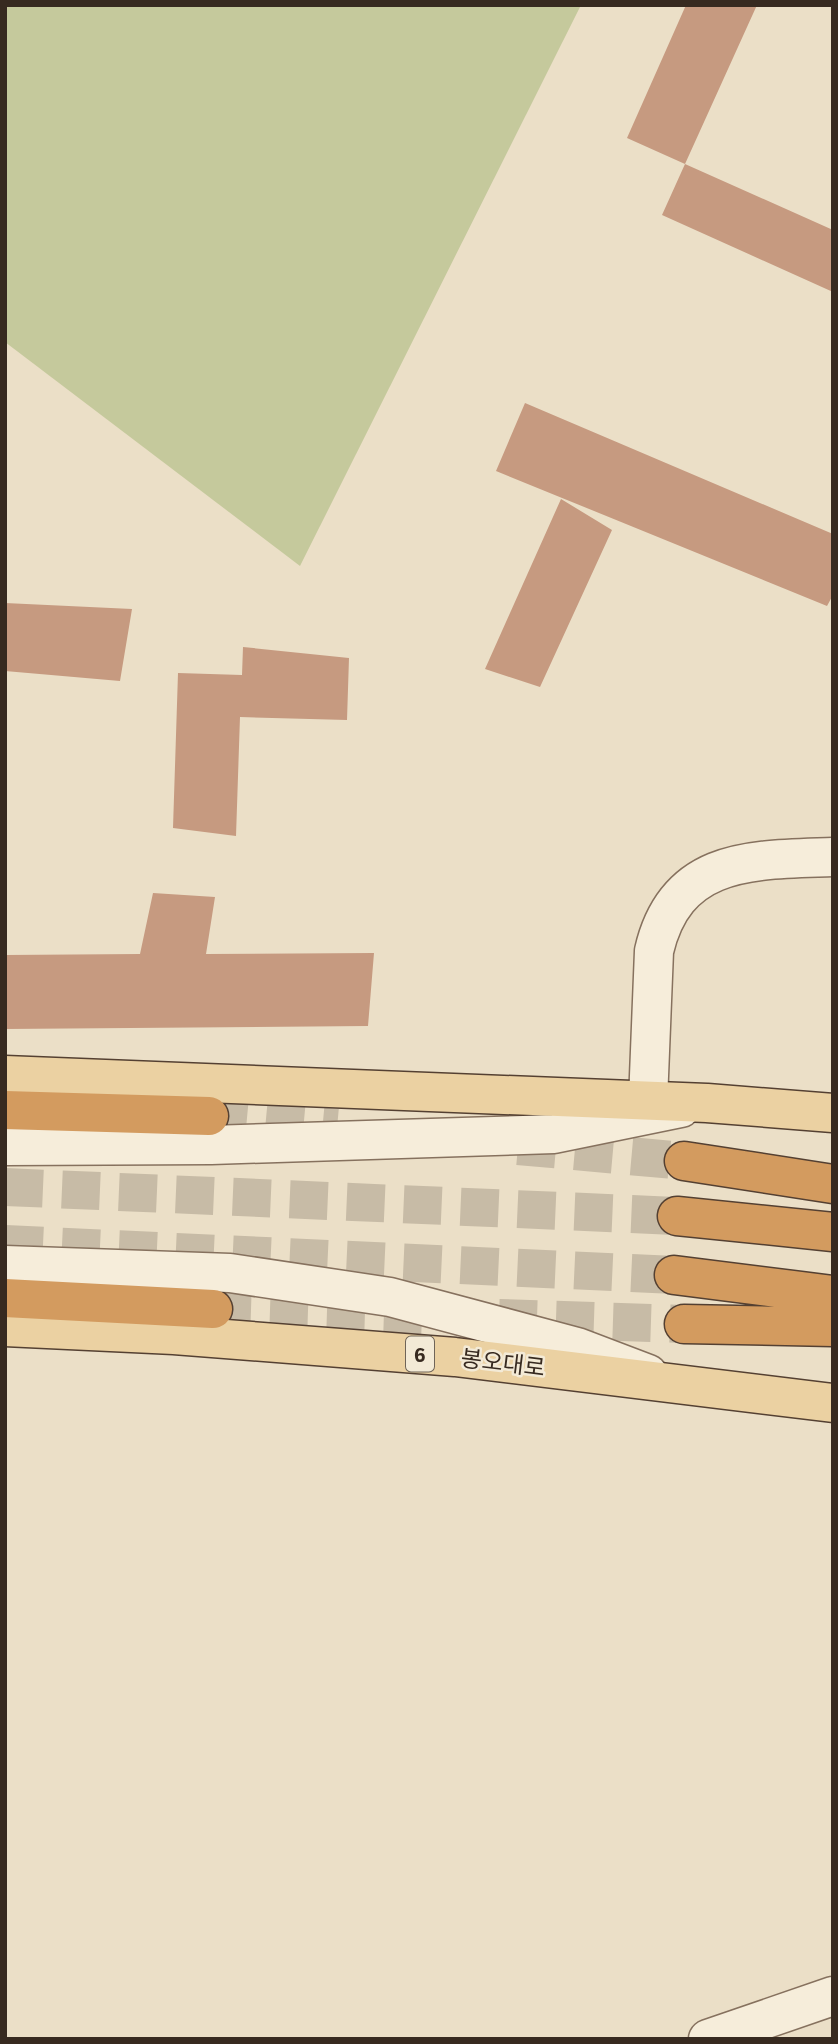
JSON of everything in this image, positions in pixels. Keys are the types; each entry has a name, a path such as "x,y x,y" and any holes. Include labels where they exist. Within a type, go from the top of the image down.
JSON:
{"highway":[{"path":"5,1110 209,1116"},
{"path":"684,1161 833,1184"},
{"path":"677,1216 833,1233"},
{"path":"674,1275 833,1295"},
{"path":"5,1298 213,1309"},
{"path":"684,1324 833,1327"}],"main road":[{"path":"5,1075 707,1103 833,1113"},
{"name":"봉오대로","path":"5,1327 174,1335 455,1357 833,1403"}],"street":[{"path":"648,1101 654,951 659,933 673,906 698,879 728,866 767,859 833,857"},
{"path":"5,1146 211,1145 554,1134 707,1103"},
{"path":"5,1265 230,1272 390,1297 577,1347 676,1385"},
{"path":"708,2039 833,1996"}],"green space":[{"path":"5,5 581,5 300,566 5,342"}],"building":[{"path":"686,5 757,5 685,164 627,138"},
{"path":"685,164 833,230 833,292 662,215"},
{"path":"525,403 833,534 833,595 827,606 496,471"},
{"path":"561,499 612,530 540,687 485,669"},
{"path":"5,603 132,609 120,681 5,671"},
{"path":"243,647 349,658 347,720 240,717 236,836 173,828 178,673 242,675"},
{"path":"153,893 215,897 206,954 374,953 368,1026 5,1029 5,955 140,954"}],"tunnel":[{"path":"209,1116 337,1128"},
{"path":"518,1146 684,1161"},
{"path":"5,1187 677,1216"},
{"path":"5,1244 674,1275"},
{"path":"213,1309 428,1316"},
{"path":"499,1318 684,1324"}]}
